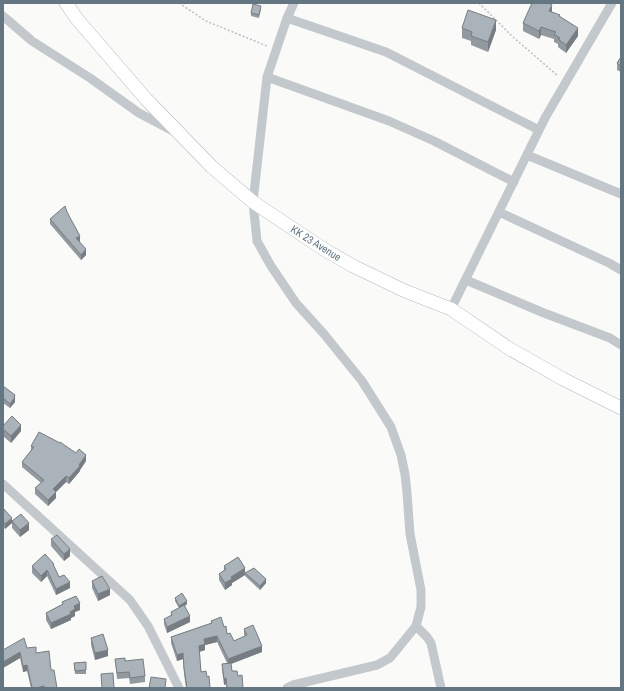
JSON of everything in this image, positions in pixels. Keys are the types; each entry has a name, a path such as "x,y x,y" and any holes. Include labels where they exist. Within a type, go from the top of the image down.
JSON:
{"main road":[{"name":"KK 23 Avenue","path":"66,3 77,19 146,99 212,167 254,202 325,250 353,266 405,291 451,309 510,349 562,380 621,408"}],"street":[{"path":"287,688 293,685 377,665 390,658 416,626 421,607 422,590 410,534 405,474 401,455 391,427 362,381 324,334 296,303 271,266 257,241 254,202 267,77 294,3"},
{"path":"451,309 539,130 612,3"},
{"path":"3,16 32,41 90,78 139,113 183,137"},
{"path":"288,18 386,52 539,130"},
{"path":"267,77 389,121 434,141 514,182"},
{"path":"527,155 621,194"},
{"path":"499,212 610,263 621,270"},
{"path":"466,280 544,313 610,338 621,345"},
{"path":"3,484 130,600 148,626 179,688"},
{"path":"416,626 428,636 441,688"}],"path":[{"path":"179,3 206,21 277,49"},
{"path":"479,3 513,37 566,82"}],"building":[{"path":"532,3 548,3 552,5 549,11 560,15 559,16 578,28 566,45 554,34 556,32 541,27 539,31 523,23"},
{"path":"253,4 261,6 259,15 251,13"},
{"path":"468,10 496,20 488,42 471,36 472,32 462,28"},
{"path":"621,57 621,66 617,63"},
{"path":"65,206 80,236 76,238 86,249 81,255 50,219"},
{"path":"3,386 15,395 10,404 3,398"},
{"path":"12,416 21,425 11,436 3,429 3,426"},
{"path":"39,432 60,442 76,453 79,449 86,455 79,465 80,466 69,478 66,476 53,489 56,492 48,500 35,488 44,480 22,462 34,447 31,446"},
{"path":"3,508 12,518 5,524 3,521"},
{"path":"21,514 29,523 20,530 12,521"},
{"path":"57,535 70,549 64,554 51,539"},
{"path":"45,554 54,564 59,577 64,575 70,582 56,589 47,570 41,576 32,566"},
{"path":"238,557 245,568 225,583 219,574 226,569 224,566"},
{"path":"254,568 266,579 260,586 245,573"},
{"path":"102,576 110,589 98,594 92,581"},
{"path":"182,593 187,601 179,606 175,598"},
{"path":"76,596 80,603 74,606 75,609 70,612 71,614 51,623 46,613 63,604 62,602"},
{"path":"184,605 190,616 167,627 164,619 172,615 171,612"},
{"path":"221,617 224,627 226,626 227,634 230,633 234,641 247,635 244,629 253,625 262,646 228,659 217,636 204,639 205,644 199,646 201,672 206,671 207,677 209,676 210,688 187,688 183,653 177,655 171,637 212,623 211,621"},
{"path":"103,634 108,650 95,653 91,638"},
{"path":"24,638 27,648 36,647 36,653 49,651 51,670 54,670 57,688 45,688 44,686 32,688 27,665 23,666 20,652 3,662 3,650"},
{"path":"125,658 125,661 143,659 145,676 130,678 129,672 117,673 115,659"},
{"path":"86,662 86,670 75,671 74,663"},
{"path":"231,663 232,671 237,671 238,676 242,675 243,688 227,688 222,664"},
{"path":"113,673 114,688 102,688 101,674"},
{"path":"151,677 166,679 165,688 149,688"}]}
